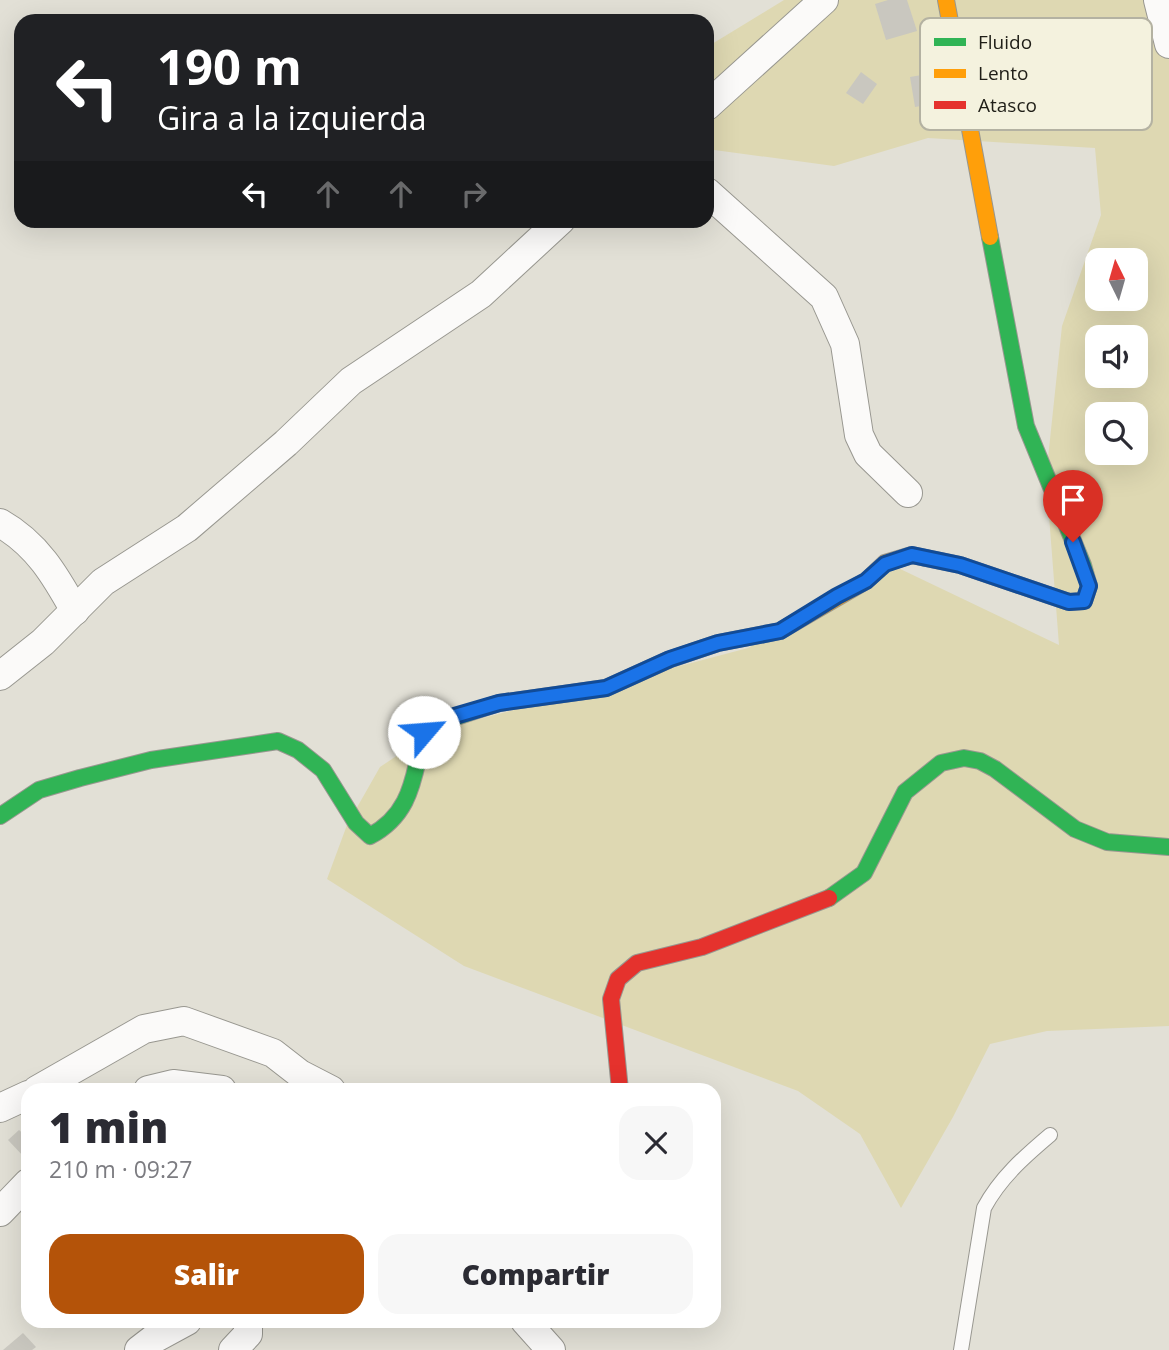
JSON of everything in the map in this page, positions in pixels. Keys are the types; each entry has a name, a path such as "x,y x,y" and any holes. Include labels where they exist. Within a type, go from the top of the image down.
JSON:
{"street":[{"path":"714,100 824,0"},
{"path":"946,0 949,18"},
{"path":"1158,0 1169,44"},
{"path":"0,816 39,790 80,778 150,760 278,741 296,747 320,764 341,794 356,826 370,835 387,829 406,806 424,732 432,725 499,703 606,688 670,659 718,643 780,631 866,581 885,564 912,555 960,565 1069,602 1084,601 1089,586 1083,565 1026,426 970,130"},
{"path":"714,198 824,297 845,344 859,435 868,454 908,493"},
{"path":"0,676 43,642 103,582 187,528 286,443 351,381 481,294 552,228"},
{"path":"0,523 33,547 50,566 75,611"},
{"path":"620,1083 611,999 618,979 637,963 702,947 832,897 864,873 905,792 941,763 964,758 980,761 995,769 1075,829 1107,842 1169,846"},
{"path":"49,1083 144,1029 184,1021 272,1052 300,1074 317,1083"},
{"path":"0,1108 21,1098"},
{"path":"0,1212 21,1190"},
{"path":"139,1350 152,1339 173,1328"},
{"path":"233,1350 248,1334 248,1328"},
{"path":"531,1328 551,1350"}],"lane":[{"path":"961,1350 984,1208 993,1191 1015,1165 1050,1135"}],"shaded area":[{"path":"784,0 1169,0 1169,1026 1047,1031 990,1044 953,1117 901,1208 860,1134 798,1091 464,966 327,879 347,825 380,767 434,731 748,648 894,566 1059,645 1046,477 1062,326 1085,261 1085,312 1148,312 1148,248 1089,248 1101,215 1095,148 928,138 834,166 714,150 714,43"}],"building":[{"path":"888,0 907,0 917,31 886,40 875,4"},
{"path":"861,72 877,84 863,104 846,93"},
{"path":"920,75 920,106 915,107 910,77"},
{"path":"19,1130 21,1132 21,1154 8,1140"},
{"path":"23,1333 36,1347 32,1350 3,1350"}],"traffic: fast":[{"path":"926,558 960,565 1069,602 1084,601 1089,586 1083,565 1026,426 990,237"},
{"path":"0,816 39,790 80,778 151,760 278,741 298,750 323,770 356,823 370,836 391,821 405,802 423,738 432,725 499,703 606,688 668,660"},
{"path":"829,898 864,873 905,792 941,763 964,758 980,761 995,769 1075,829 1107,842 1169,847"}],"traffic: slow":[{"path":"946,0 949,18"},
{"path":"970,130 990,237"},
{"path":"668,660 718,643 780,631 866,581 885,563 912,555 926,558"}],"traffic: jam":[{"path":"619,1083 611,999 618,979 637,963 702,947 829,898"}],"route":[{"path":"424,732 441,720 499,703 606,688 670,659 718,643 780,631 866,581 885,564 912,555 960,565 1009,584 1069,602 1084,601 1089,586 1073,542"}]}
